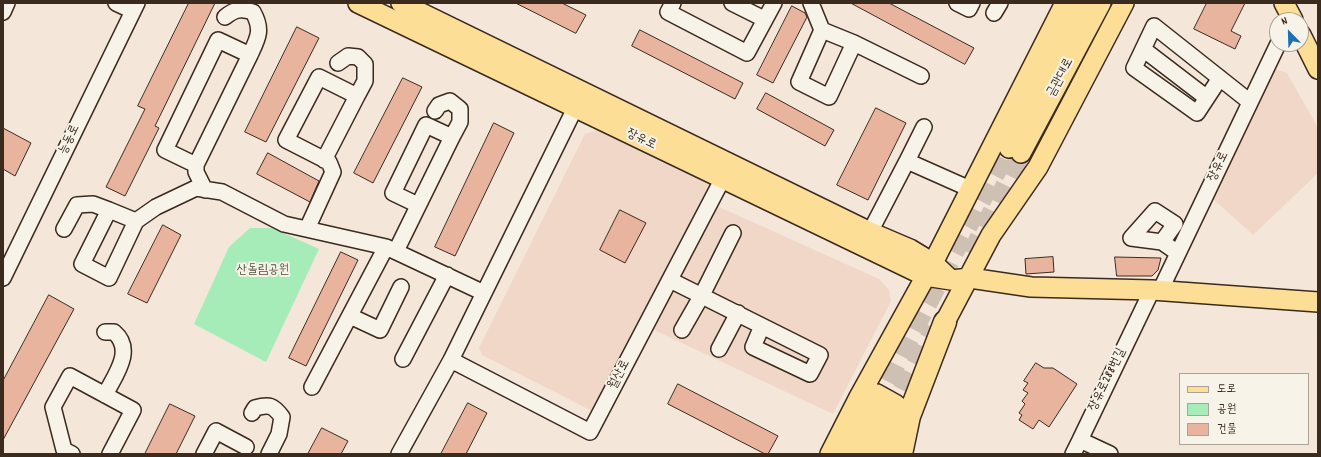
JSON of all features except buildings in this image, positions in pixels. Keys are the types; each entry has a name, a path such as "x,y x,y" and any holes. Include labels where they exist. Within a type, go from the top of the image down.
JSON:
{"highway":[{"path":"900,454 883,409 946,322"}],"main road":[{"name":"장유로","path":"358,3 722,180 929,269"},
{"name":"장유로","path":"401,3 870,232 910,248 929,269"},
{"path":"869,454 929,269 970,189 1008,148 1065,3"},
{"name":"금관대로","path":"1008,148 1085,3"},
{"name":"금관대로","path":"1008,148 1101,3"},
{"path":"946,322 991,235 1038,167 1124,3"},
{"path":"1309,51 1318,68"},
{"path":"1008,148 1021,168 1038,167"},
{"path":"929,269 951,280 970,278 1031,287 1156,291 1318,302"},
{"path":"830,454 883,409"},
{"path":"850,454 883,409"},
{"path":"883,409 889,454"}],"street":[{"path":"3,12 7,3"},
{"path":"116,3 135,7"},
{"path":"673,3 668,12 747,54 764,19 774,3"},
{"path":"732,3 764,19"},
{"path":"811,3 822,30 854,43 921,76"},
{"path":"957,3 969,9 972,3"},
{"name":"능동로","path":"3,278 135,7"},
{"path":"205,190 196,172 196,165 259,35 258,22 253,12 243,9 232,12 225,17"},
{"path":"1220,78 1197,113 1134,68 1154,26 1220,78 1250,102"},
{"path":"822,30 799,82 829,97 854,43"},
{"path":"196,165 165,150 218,40 250,55"},
{"name":"장유로","path":"1156,291 1178,253 1274,52"},
{"path":"324,160 365,81 365,64 358,58 348,56 338,63"},
{"path":"307,229 333,172 329,162 286,140 319,77 357,96"},
{"path":"399,454 451,360 583,91"},
{"path":"312,387 350,316 418,205 460,122 460,109 450,101 439,105 435,111"},
{"path":"418,205 393,193 426,125 452,137"},
{"path":"870,232 924,128"},
{"path":"907,161 970,189"},
{"name":"월산로","path":"451,360 590,432 722,180"},
{"path":"109,210 82,264 109,278 136,221 156,207 196,188 222,192 284,224 391,249 484,292"},
{"path":"64,229 77,206 93,204 136,221"},
{"path":"682,330 702,295 733,233"},
{"path":"1162,242 1178,253"},
{"path":"403,359 447,275"},
{"path":"670,280 762,326"},
{"path":"350,316 380,330 401,287"},
{"name":"장유로288번길","path":"1073,454 1156,291"},
{"path":"719,349 738,313"},
{"path":"105,332 114,332 121,338 125,350 120,365 105,395"},
{"path":"72,454 64,450 53,407 70,376 133,410 110,454"},
{"path":"252,413 255,408 266,405 275,408 282,417 279,434 269,454"},
{"path":"204,454 216,431 244,450 261,454"},
{"path":"1080,440 1110,454"}],"shaded area":[{"path":"1274,69 1287,73 1318,128 1318,173 1253,235 1211,197"},
{"path":"604,128 714,184 596,413 482,355 479,348 585,134"},
{"path":"717,206 879,279 889,290 891,301 833,414 654,330"}],"green space":[{"name":"산돌림공원","path":"250,228 272,228 319,249 266,362 194,324 229,247"}],"tunnel":[{"path":"874,407 1009,148"},
{"path":"971,254 1021,153"},
{"path":"889,416 934,328"}]}
